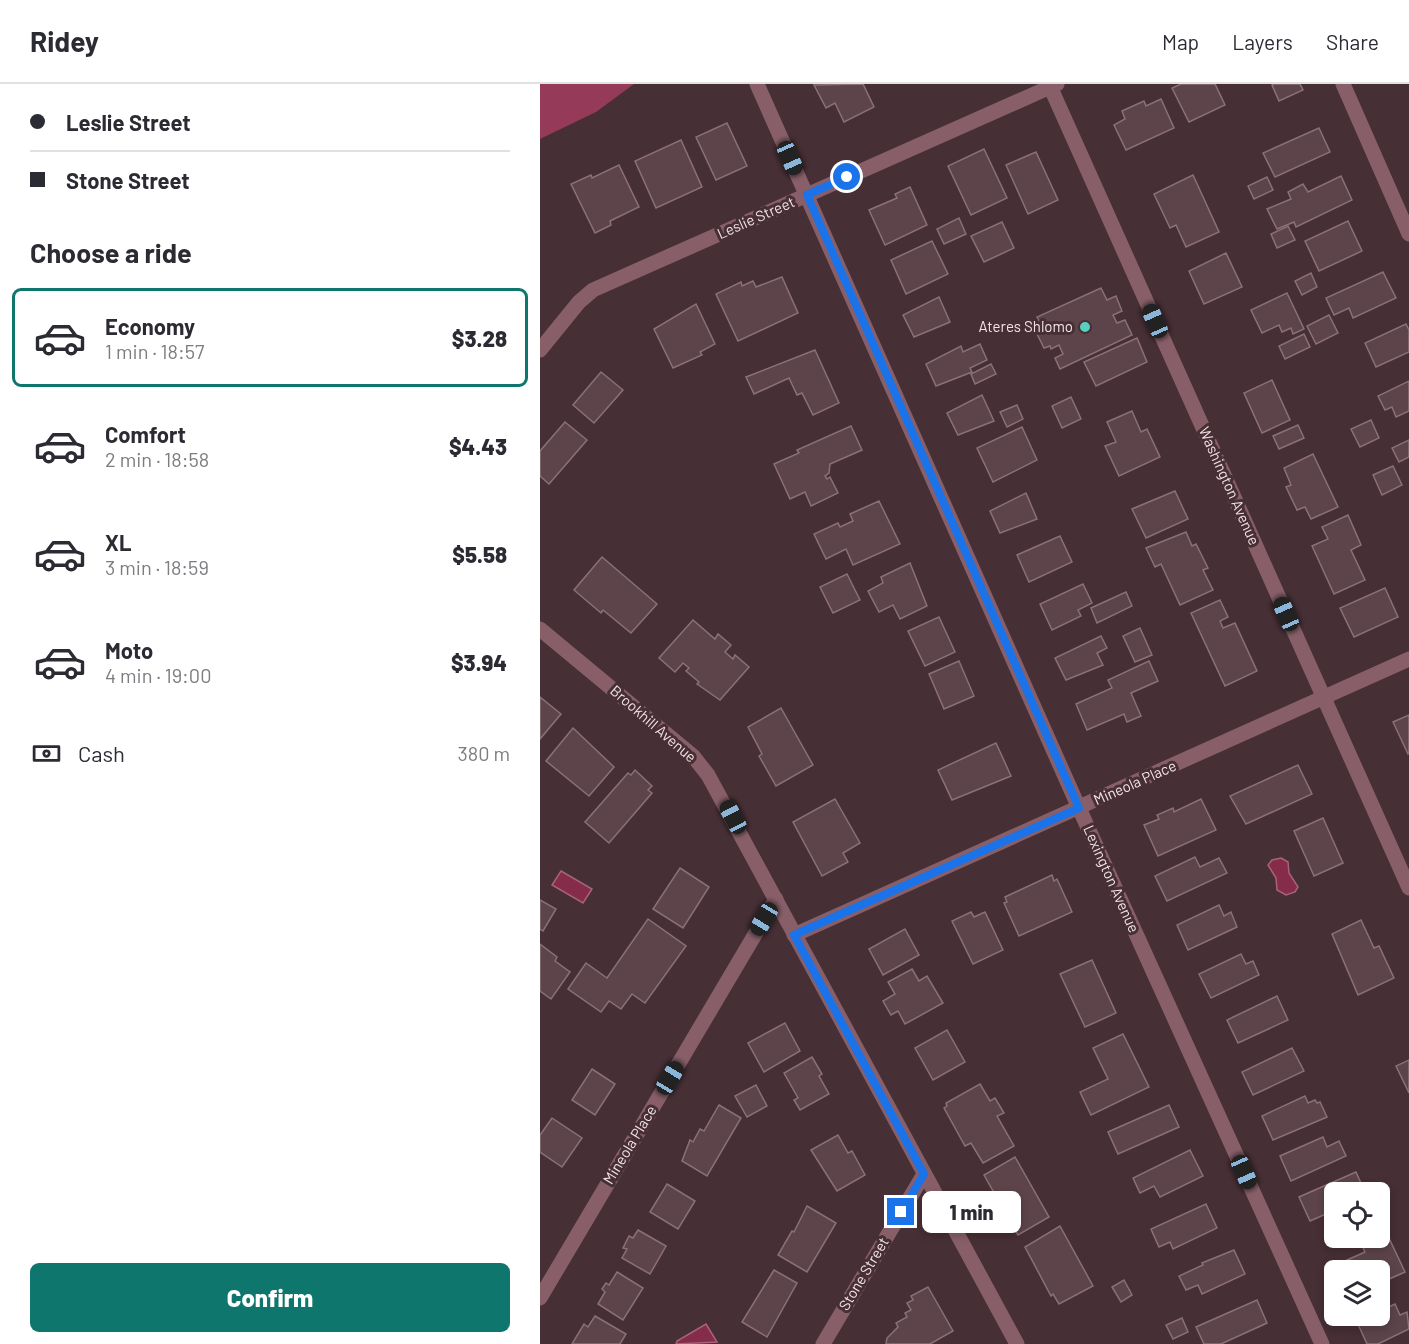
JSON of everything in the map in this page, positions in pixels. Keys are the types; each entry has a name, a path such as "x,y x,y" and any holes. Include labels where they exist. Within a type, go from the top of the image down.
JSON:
{"street":[{"name":"Lexington Avenue","path":"757,84 1079,808 1322,1344"},
{"path":"1343,84 1409,234"},
{"name":"Leslie Street","path":"540,350 579,302 593,290 1052,85"},
{"name":"Washington Avenue","path":"1052,85 1409,888"},
{"name":"Brookhill Avenue","path":"540,629 693,756 722,797 794,935 1017,1344"},
{"name":"Mineola Place","path":"794,935 1409,659"},
{"name":"Mineola Place","path":"540,1298 776,899"},
{"name":"Stone Street","path":"823,1344 924,1174"}],"shaded area":[{"path":"540,84 634,84 596,112 540,139"},
{"path":"1281,858 1288,862 1289,873 1298,887 1295,892 1286,895 1277,890 1276,878 1268,865 1272,860"},
{"path":"561,871 592,889 583,903 552,885"},
{"path":"706,1324 717,1342 676,1344 677,1341"}],"building":[{"path":"863,84 874,107 844,122 835,103 826,108 814,85"},
{"path":"1181,84 1215,84 1225,105 1189,122 1172,88"},
{"path":"1300,84 1303,90 1279,101 1272,85"},
{"path":"1161,99 1174,128 1126,150 1114,125 1125,119 1122,111 1144,101 1146,106"},
{"path":"727,123 747,166 716,180 696,137"},
{"path":"1319,128 1330,152 1275,177 1263,153"},
{"path":"681,140 702,187 656,208 635,161"},
{"path":"984,149 1007,198 971,215 948,166"},
{"path":"1036,152 1058,200 1028,214 1006,165"},
{"path":"619,165 639,207 610,221 611,225 595,233 571,184 591,175 592,178"},
{"path":"1193,175 1219,232 1186,247 1176,225 1170,228 1154,194"},
{"path":"1341,176 1352,200 1296,227 1294,222 1277,229 1267,209 1291,199 1288,192 1303,184 1308,192"},
{"path":"1267,177 1273,190 1254,199 1248,186"},
{"path":"910,187 927,225 885,245 869,210 897,198 895,194"},
{"path":"959,218 966,234 944,244 937,229"},
{"path":"1348,221 1362,251 1319,271 1305,241"},
{"path":"1002,222 1014,248 984,262 971,236"},
{"path":"1288,226 1295,240 1277,248 1271,234"},
{"path":"932,241 948,274 906,294 891,260"},
{"path":"1226,253 1242,287 1204,304 1189,271"},
{"path":"1383,272 1396,298 1353,318 1349,308 1334,315 1326,298"},
{"path":"1311,273 1317,287 1302,295 1295,281"},
{"path":"782,277 798,313 738,341 716,294 741,282 742,286 753,281 756,287"},
{"name":"Ateres Shlomo","path":"1101,288 1107,300 1116,296 1122,311 1113,315 1117,323 1125,320 1132,335 1060,369 1055,358 1063,354 1059,345 1051,349 1050,346 1044,348 1037,334 1044,331 1037,317"},
{"path":"1287,293 1304,329 1293,334 1291,328 1282,332 1279,325 1262,333 1251,310"},
{"path":"939,297 950,322 914,337 903,315"},
{"path":"696,304 715,344 700,352 702,355 673,368 654,329"},
{"path":"1329,315 1338,333 1316,344 1307,326"},
{"path":"1406,324 1409,330 1409,352 1376,367 1365,343"},
{"path":"1304,334 1310,347 1285,359 1279,346"},
{"path":"1137,338 1147,362 1096,386 1084,362"},
{"path":"980,344 987,360 970,368 972,372 936,386 926,364 961,346 963,352"},
{"path":"815,350 839,403 813,415 802,393 797,395 789,378 754,394 746,377"},
{"path":"991,364 996,374 975,384 971,374"},
{"path":"601,372 623,390 594,423 573,405"},
{"path":"1272,380 1290,420 1262,433 1244,393"},
{"path":"1409,381 1409,411 1396,417 1392,407 1385,410 1378,396"},
{"path":"982,395 994,421 958,435 947,413"},
{"path":"1071,397 1081,419 1062,428 1052,406"},
{"path":"1017,405 1023,419 1007,427 1000,412"},
{"path":"1132,411 1141,432 1147,429 1160,457 1119,476 1105,446 1116,442 1107,422"},
{"path":"1371,420 1379,438 1360,447 1351,429"},
{"path":"565,422 587,440 549,484 540,476 540,451"},
{"path":"1298,425 1304,438 1279,449 1273,436"},
{"path":"851,426 862,450 830,464 829,473 825,476 827,479 830,477 838,493 811,506 805,492 790,499 774,464 799,453 797,450"},
{"path":"1022,427 1037,460 993,482 977,448"},
{"path":"1409,440 1409,457 1399,462 1392,448"},
{"path":"1313,454 1338,507 1311,519 1305,507 1297,510 1286,487 1291,485 1284,468"},
{"path":"1393,466 1402,485 1382,495 1373,475"},
{"path":"1175,491 1188,519 1146,538 1132,509"},
{"path":"1026,493 1037,519 1000,533 990,511"},
{"path":"879,501 900,544 853,565 846,549 826,559 814,534 838,523 840,527 853,521 850,514"},
{"path":"1348,515 1361,545 1351,550 1365,580 1334,594 1312,546 1328,539 1322,527"},
{"path":"1186,532 1192,546 1196,544 1208,568 1203,570 1213,590 1180,605 1161,564 1155,567 1146,548"},
{"path":"1060,536 1072,562 1029,582 1017,555"},
{"path":"602,557 657,604 631,633 603,610 601,613 574,590"},
{"path":"910,563 927,606 900,619 893,605 879,612 868,591 883,583 881,577"},
{"path":"847,574 860,600 833,613 820,587"},
{"path":"1083,584 1092,603 1078,610 1081,616 1052,630 1040,604"},
{"path":"1385,588 1398,617 1354,637 1340,608"},
{"path":"1126,592 1132,606 1097,623 1091,608"},
{"path":"1220,600 1228,617 1220,621 1223,628 1235,623 1257,671 1225,686 1191,613"},
{"path":"939,617 955,652 925,666 908,631"},
{"path":"693,620 715,639 718,634 731,645 725,652 733,659 735,655 749,667 720,700 697,684 699,682 686,671 689,668 683,663 675,672 659,658"},
{"path":"1140,628 1152,655 1135,662 1123,636"},
{"path":"1101,636 1107,648 1097,653 1103,665 1066,680 1055,658"},
{"path":"959,661 974,696 944,709 929,674"},
{"path":"1149,661 1158,681 1131,693 1141,716 1127,722 1124,714 1087,730 1076,704 1112,688 1108,680"},
{"path":"540,697 561,714 540,739"},
{"path":"781,708 813,765 776,786 759,756 762,754 748,727"},
{"path":"1409,715 1409,753 1408,754 1393,722"},
{"path":"573,728 614,767 589,796 546,761"},
{"path":"996,743 1011,776 952,800 938,770"},
{"path":"1298,765 1312,794 1246,824 1230,796"},
{"path":"635,770 652,786 648,790 652,793 609,843 585,822 628,773 631,775"},
{"path":"835,799 860,843 843,853 848,862 822,876 793,822"},
{"path":"1201,799 1216,830 1158,856 1144,825 1159,819 1157,815 1173,808 1174,812"},
{"path":"1323,818 1343,863 1314,876 1294,831"},
{"path":"1195,857 1200,867 1219,858 1227,873 1167,901 1155,876"},
{"path":"680,868 709,887 683,928 653,909"},
{"path":"1052,875 1054,881 1057,879 1072,912 1019,936 1004,903 1007,902 1005,897"},
{"path":"540,900 556,909 543,931 540,929"},
{"path":"1219,905 1224,916 1231,912 1237,927 1188,950 1177,925"},
{"path":"971,912 974,917 985,912 1003,950 973,964 952,921"},
{"path":"648,919 686,946 645,1003 632,994 621,1009 609,1001 601,1012 568,989 586,963 607,978"},
{"path":"1361,920 1374,948 1379,946 1394,978 1358,995 1332,934"},
{"path":"905,929 919,955 883,975 869,949"},
{"path":"540,944 557,957 555,961 570,972 551,999 540,991"},
{"path":"1241,954 1246,964 1253,961 1259,975 1211,998 1199,974"},
{"path":"1092,960 1116,1013 1085,1027 1060,974"},
{"path":"912,969 919,981 927,976 943,1003 905,1024 898,1011 891,1015 883,1001 895,994 888,982"},
{"path":"1277,996 1288,1020 1238,1043 1227,1020"},
{"path":"785,1023 800,1051 764,1072 748,1043"},
{"path":"947,1030 965,1062 933,1080 915,1048"},
{"path":"1123,1034 1149,1087 1091,1115 1080,1092 1108,1079 1093,1048"},
{"path":"1292,1048 1304,1071 1253,1095 1242,1072"},
{"path":"812,1057 822,1074 819,1076 829,1094 800,1110 794,1100 798,1098 784,1073"},
{"path":"1409,1060 1409,1093 1396,1066"},
{"path":"592,1069 615,1084 595,1115 572,1100"},
{"path":"980,1084 990,1101 995,1098 1004,1113 997,1116 1014,1146 983,1163 971,1143 965,1146 944,1108 947,1106 946,1103"},
{"path":"756,1085 767,1106 747,1117 735,1096"},
{"path":"1305,1096 1308,1103 1315,1100 1317,1103 1320,1102 1327,1117 1273,1140 1262,1116"},
{"path":"719,1105 741,1118 707,1176 682,1161 690,1140 693,1142 700,1129 704,1131"},
{"path":"1169,1105 1179,1127 1118,1154 1108,1132"},
{"path":"552,1118 582,1138 562,1167 540,1152 540,1135"},
{"path":"838,1135 848,1153 852,1151 865,1175 837,1191 811,1150"},
{"path":"1323,1137 1327,1147 1339,1141 1346,1156 1291,1181 1280,1156"},
{"path":"1190,1150 1203,1176 1160,1197 1154,1186 1140,1193 1133,1178"},
{"path":"1015,1157 1049,1217 1018,1235 984,1175"},
{"path":"1356,1172 1360,1182 1333,1182"},
{"path":"667,1184 695,1201 678,1229 650,1212"},
{"path":"1324,1186 1324,1215 1310,1221 1299,1197"},
{"path":"1206,1204 1217,1228 1173,1249 1170,1242 1159,1247 1151,1229"},
{"path":"807,1206 836,1223 807,1272 778,1255 792,1231 794,1232"},
{"path":"1060,1226 1093,1286 1059,1304 1053,1294 1051,1296 1025,1247"},
{"path":"638,1230 666,1246 650,1274 622,1258 627,1249 623,1248 629,1236 633,1238"},
{"path":"1390,1240 1405,1272 1390,1279 1390,1260 1347,1260 1365,1252 1363,1248 1390,1248"},
{"path":"1234,1250 1245,1274 1202,1294 1198,1285 1186,1290 1179,1276 1203,1265 1202,1263"},
{"path":"774,1270 797,1283 767,1337 742,1322"},
{"path":"617,1272 643,1288 623,1320 598,1304 605,1292 602,1289 606,1283 609,1285"},
{"path":"1124,1280 1132,1295 1121,1302 1112,1287"},
{"path":"928,1287 953,1331 930,1344 886,1344 887,1338 898,1327 896,1323 907,1317 905,1313 911,1310 907,1303 913,1300 911,1296"},
{"path":"1257,1300 1267,1323 1221,1344 1204,1344 1196,1327"},
{"path":"1395,1304 1400,1315 1407,1312 1409,1329 1378,1344 1367,1344 1359,1326 1390,1326 1390,1306"},
{"path":"595,1316 626,1334 620,1344 572,1344 584,1324 588,1327"},
{"path":"1182,1318 1188,1332 1173,1339 1166,1325"}],"place":[{"name":"Ateres Shlomo","path":"1085,327"}],"route":[{"path":"847,177 807,195 1079,808 794,935 924,1174 901,1212"}]}
